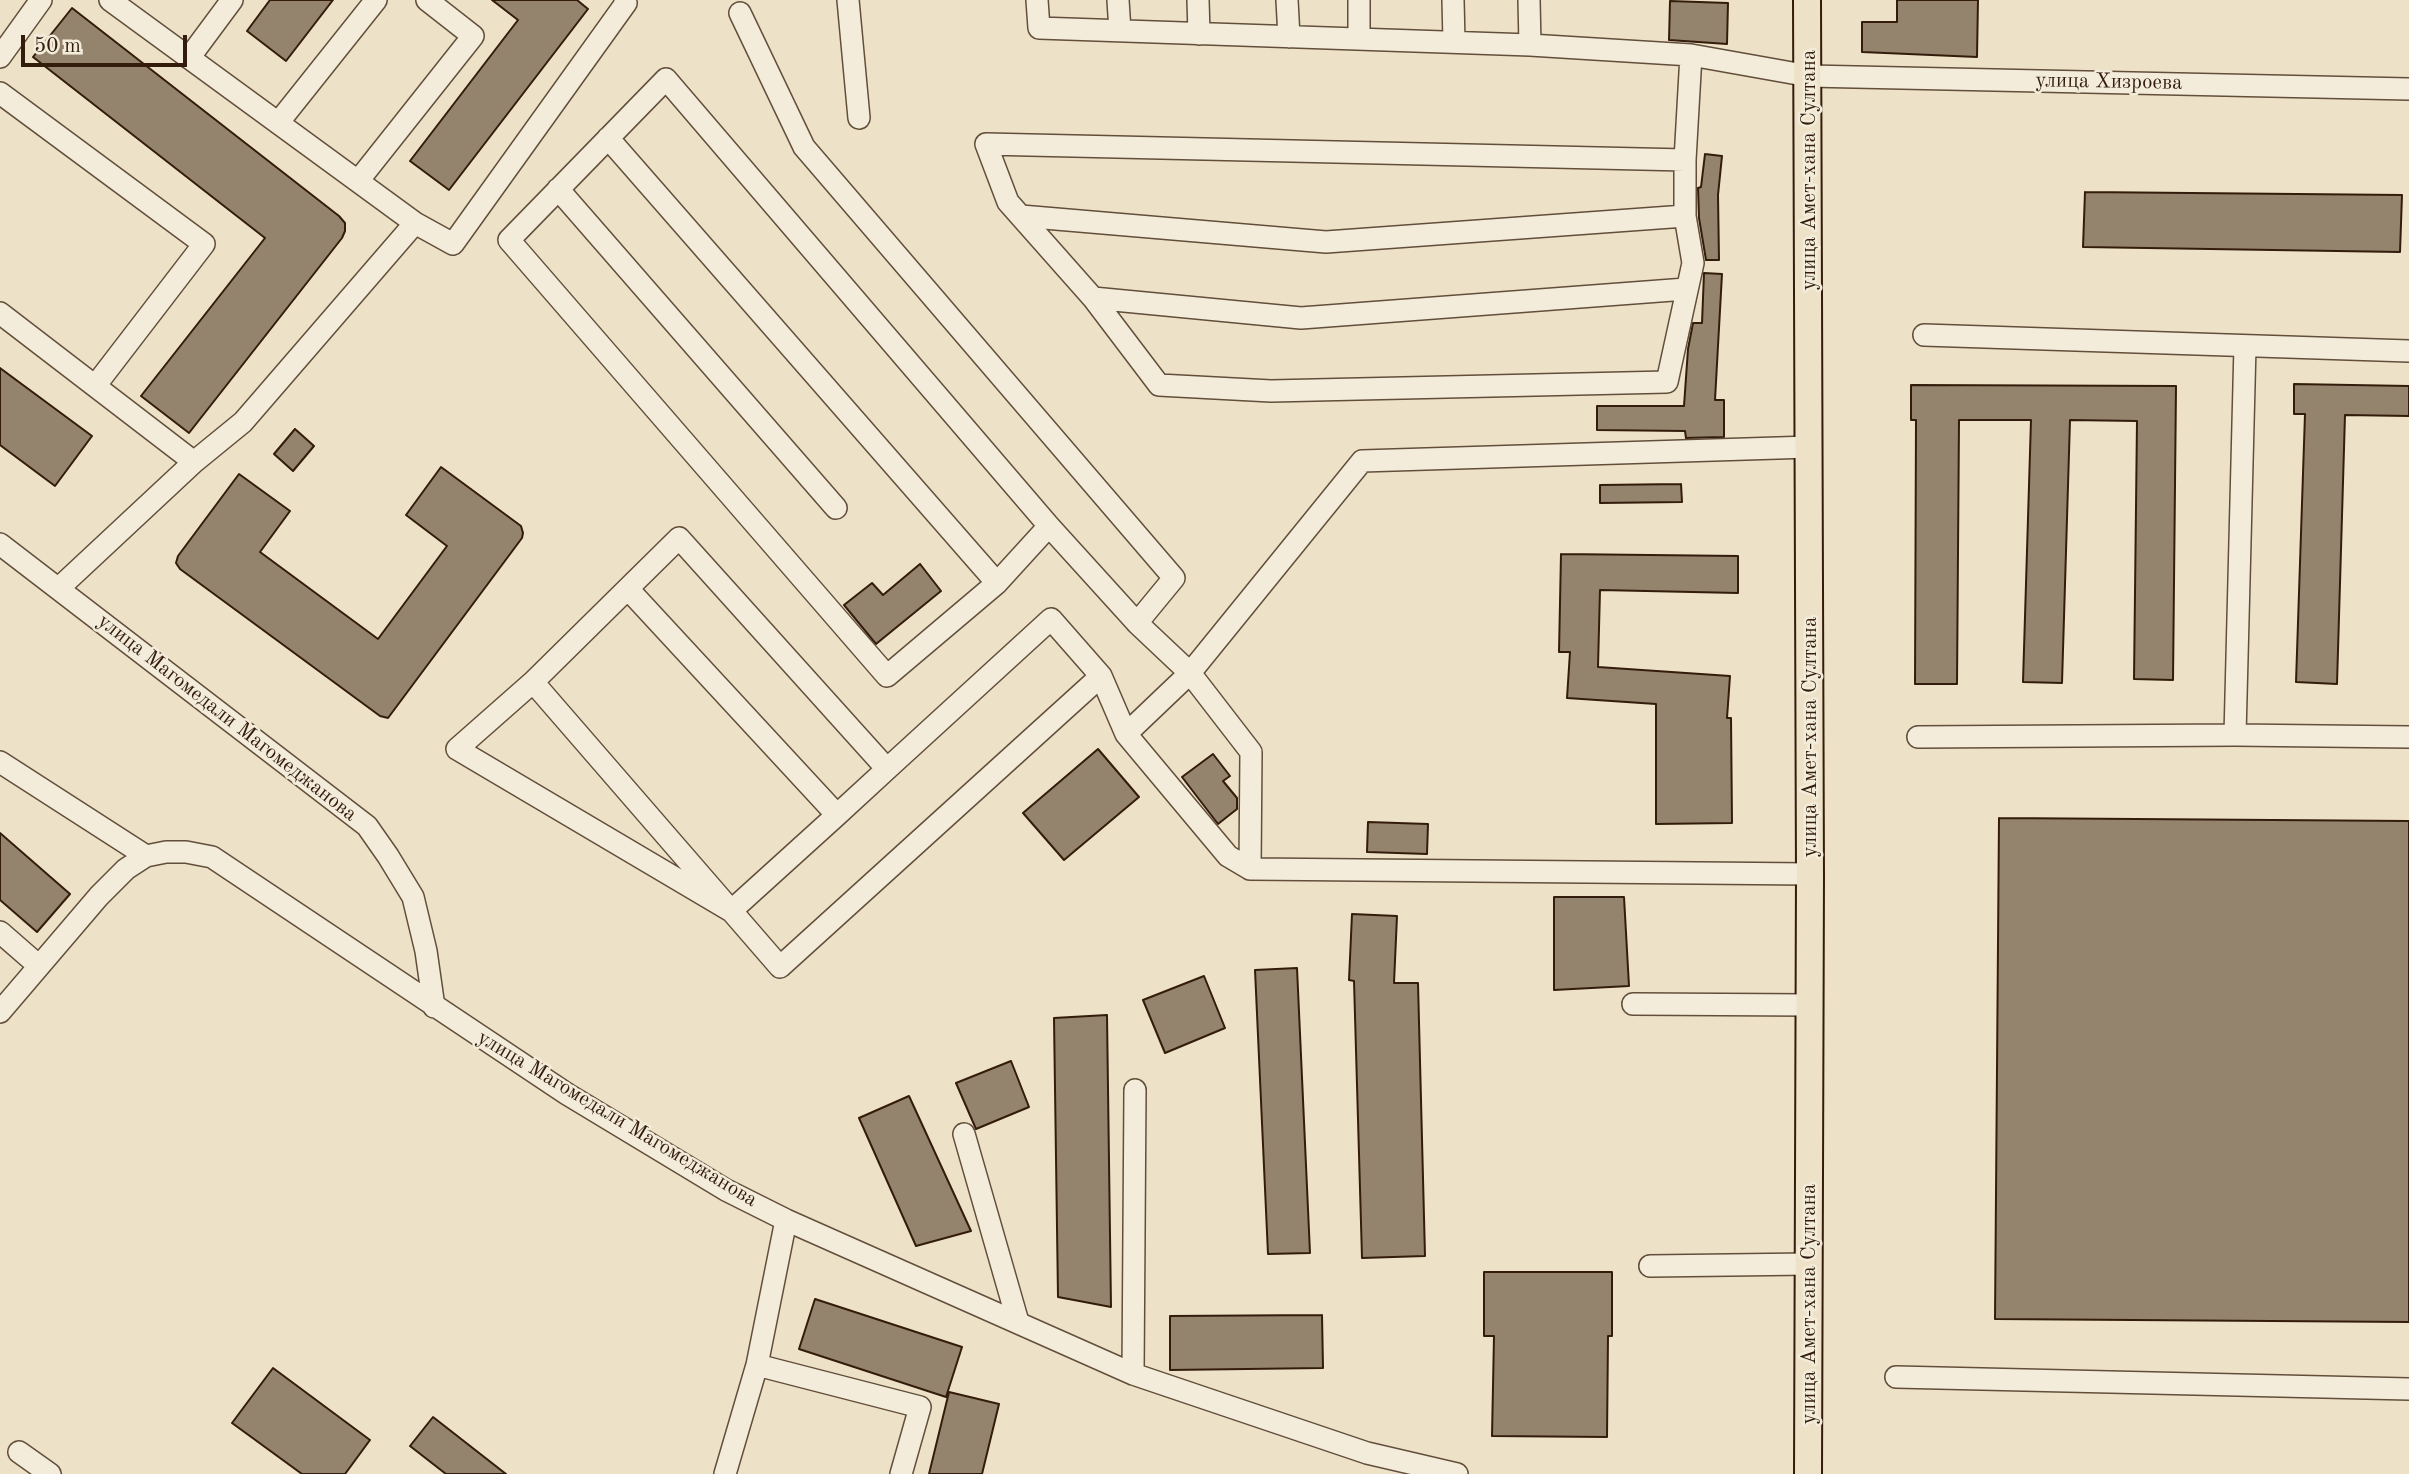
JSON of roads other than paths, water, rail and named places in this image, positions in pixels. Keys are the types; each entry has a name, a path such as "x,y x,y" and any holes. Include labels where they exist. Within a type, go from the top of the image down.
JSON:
{"main road":[{"name":"улица Амет-хана Султана","path":"1807,0 1810,447 1808,1474"}],"street":[{"path":"0,57 41,0"},
{"path":"110,0 415,223 453,244 626,3 625,0"},
{"path":"188,58 232,0"},
{"path":"278,123 376,0"},
{"path":"358,181 473,36 428,0"},
{"path":"848,0 859,118"},
{"name":"улица Хизроева","path":"1037,0 1039,28 1530,45 1690,55 1809,76 2409,89"},
{"path":"1118,0 1120,31"},
{"path":"1198,0 1199,34"},
{"path":"1287,0 1289,37"},
{"path":"1359,0 1359,39"},
{"path":"1453,0 1454,42"},
{"path":"1529,0 1530,45"},
{"path":"740,13 804,147 1174,578 1137,622"},
{"path":"1685,160 986,144 1009,202 1093,298 1159,385 1271,391 1667,382 1693,263 1685,216 1690,55"},
{"path":"1049,526 997,583 887,676 509,240 666,79 1049,526 1137,622 1190,673 1251,752 1250,869"},
{"path":"0,93 204,244 95,386"},
{"path":"608,138 997,583"},
{"path":"558,189 835,508"},
{"path":"1021,216 1326,242 1685,216"},
{"path":"59,588 194,461 243,422 415,223"},
{"path":"1093,298 1301,318 1686,289"},
{"path":"0,313 194,461"},
{"path":"1924,335 2409,351"},
{"path":"2235,735 2245,346"},
{"path":"1126,734 1190,673 1362,461 1810,447"},
{"path":"731,911 457,749 533,682 679,538 887,769"},
{"name":"улица Магомедали Магомеджановa","path":"0,544 367,826 413,897 426,951 433,1007 567,1094 714,1184 786,1220 1133,1374 1366,1463 1457,1474"},
{"path":"628,589 836,815"},
{"path":"731,911 1051,619 1101,676 1126,734 1228,856 1250,869 1810,874"},
{"path":"533,682 780,967 1101,676"},
{"path":"1918,737 2409,737"},
{"path":"0,762 146,856"},
{"path":"0,1012 111,883 146,856 166,852 186,852 212,857 433,1007"},
{"path":"0,932 39,966"},
{"path":"1633,1004 1810,1005"},
{"path":"1133,1374 1135,1090"},
{"path":"964,1134 1018,1322"},
{"path":"725,1474 757,1366 786,1220"},
{"path":"1650,1266 1809,1264"},
{"path":"757,1366 920,1407 901,1474"},
{"path":"1896,1377 2409,1389"},
{"path":"19,1451 50,1474"}]}
